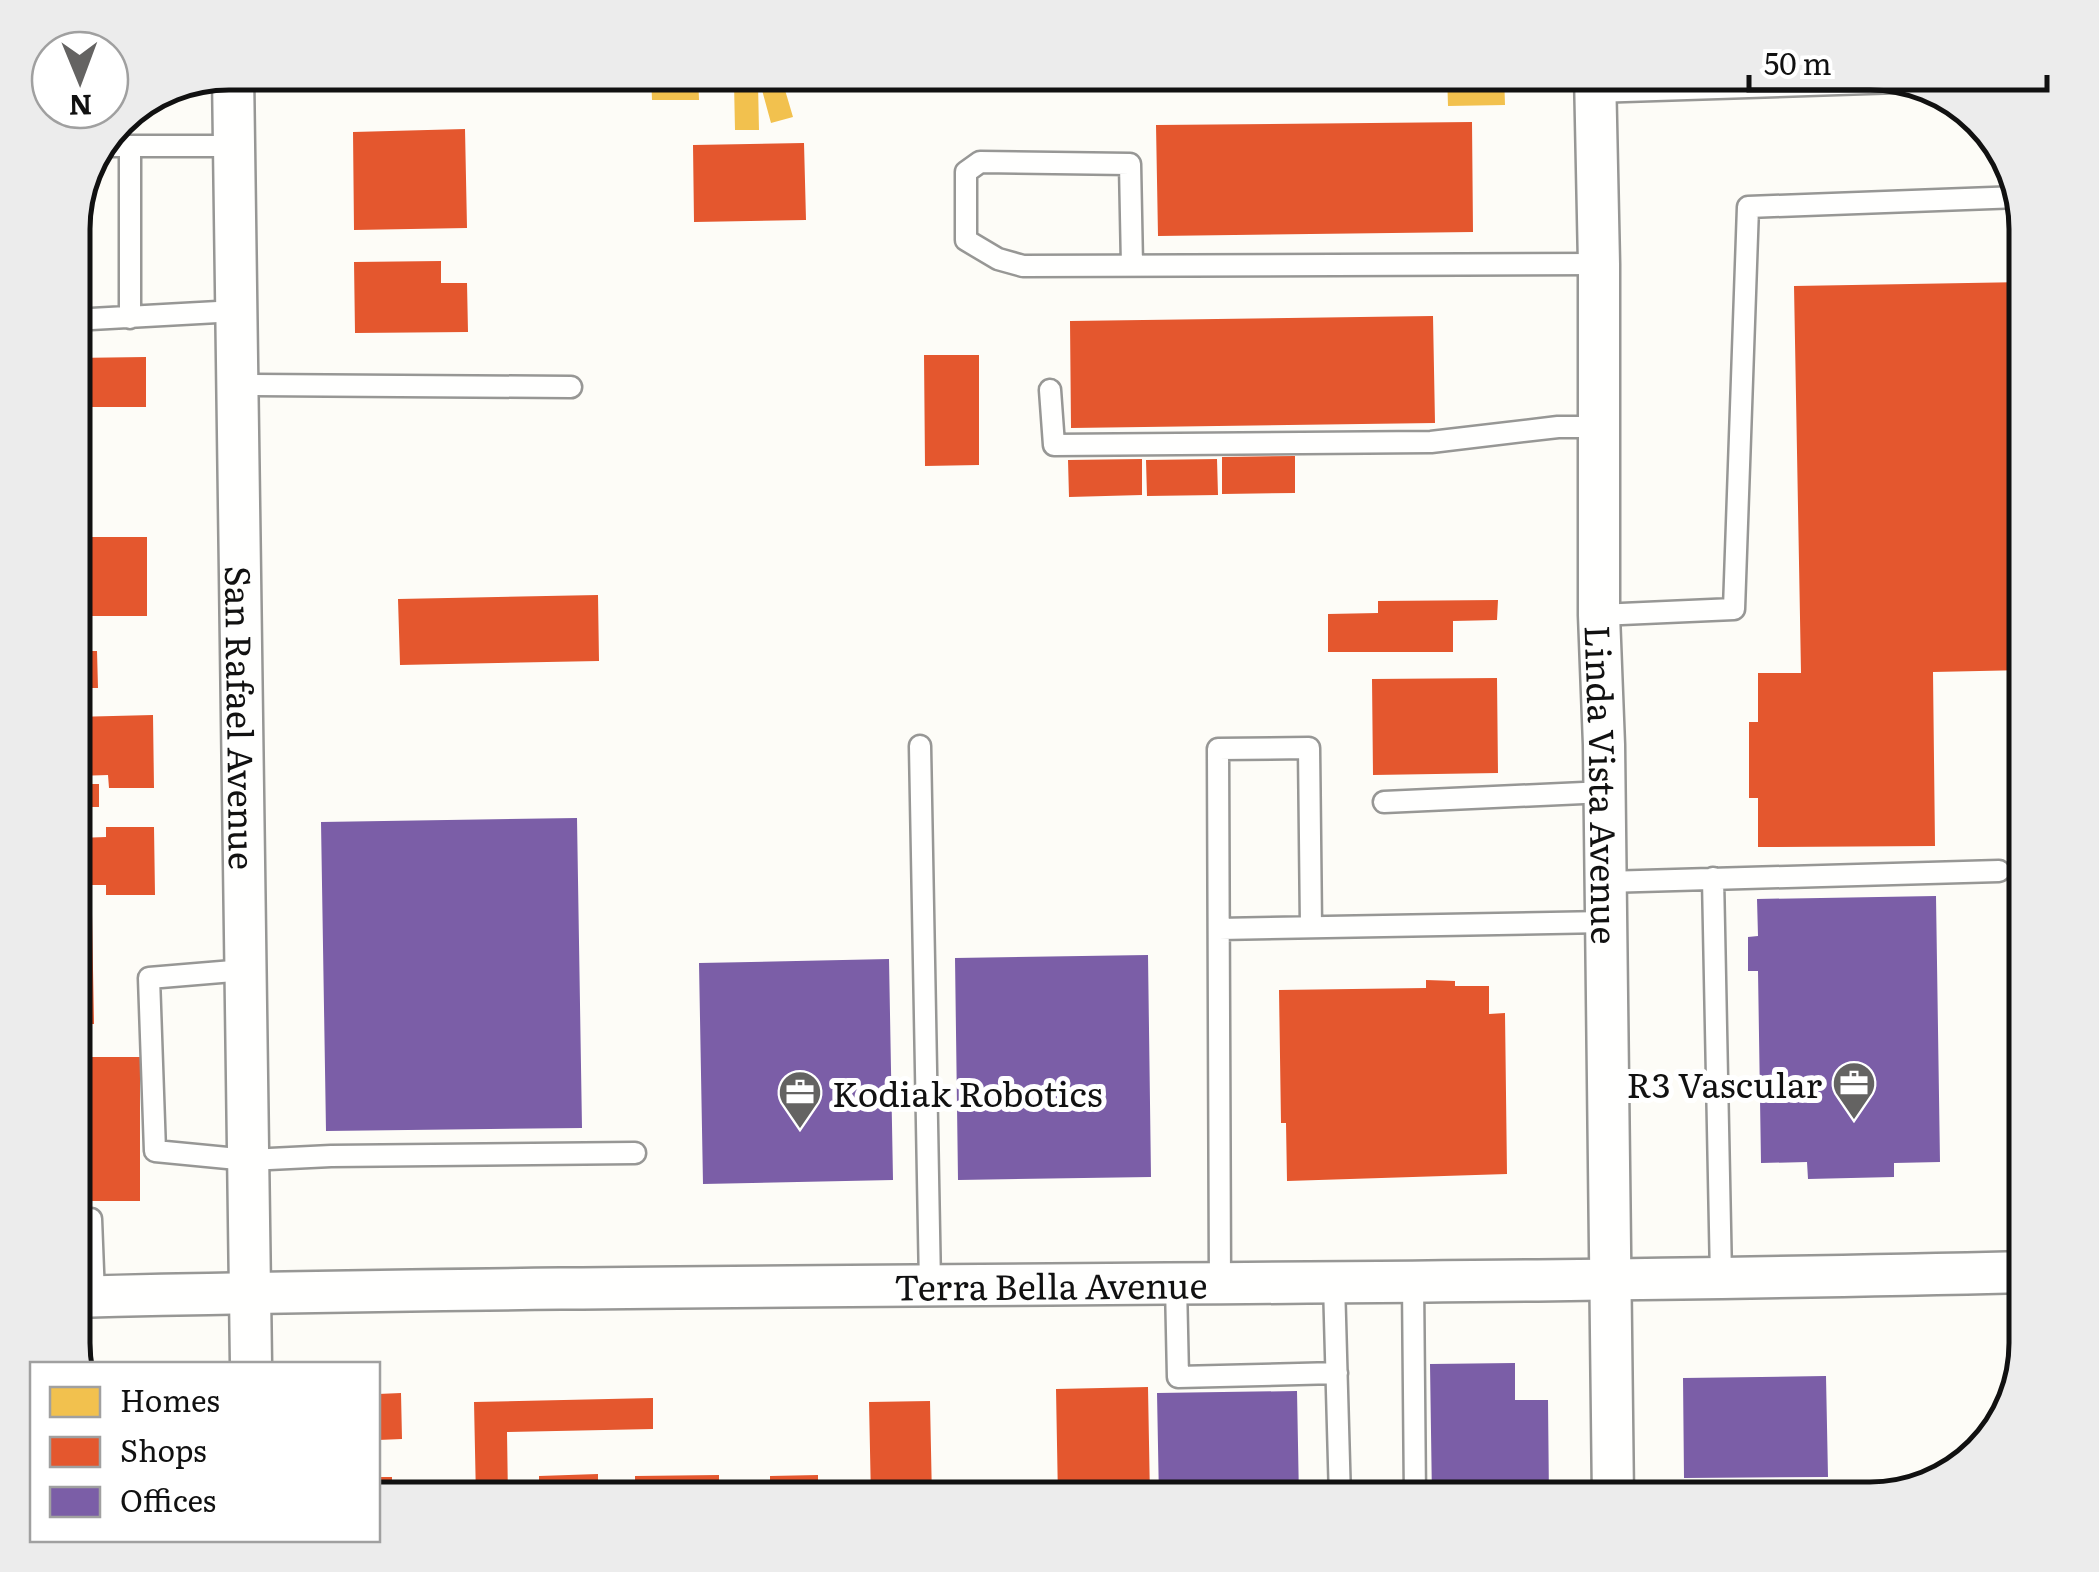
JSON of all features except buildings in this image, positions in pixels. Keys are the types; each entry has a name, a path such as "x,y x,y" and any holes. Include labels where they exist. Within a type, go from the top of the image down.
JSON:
{"street":[{"name":"San Rafael Avenue","path":"232,90 251,1362"},
{"name":"Linda Vista Avenue","path":"1595,90 1613,1482"},
{"name":"Terra Bella Avenue","path":"90,1297 635,1286 1220,1285 2009,1272"}],"lane":[{"path":"130,318 119,146 234,146"},
{"path":"1132,266 1130,164 980,162 966,172 966,240 998,258 1023,266 1132,266 1599,264"},
{"path":"1599,615 1734,609 1748,206 2005,198"},
{"path":"90,319 236,312"},
{"path":"237,385 571,387"},
{"path":"1050,390 1054,445 1431,442 1597,427"},
{"path":"920,746 930,1285"},
{"path":"1220,1285 1218,749 1309,748 1311,926"},
{"path":"1384,802 1604,792"},
{"path":"1604,882 2000,871"},
{"path":"1713,878 1721,1277"},
{"path":"1219,928 1605,922"},
{"path":"245,970 149,978 155,1151 248,1160 634,1153"},
{"path":"90,1229 91,1219"},
{"path":"1413,1282 1414,1482"},
{"path":"1334,1283 1340,1482"},
{"path":"1176,1285 1178,1377 1337,1373"}],"place":[{"name":"R3 Vascular","path":"1854,1121"},
{"name":"Kodiak Robotics","path":"800,1130"}]}
